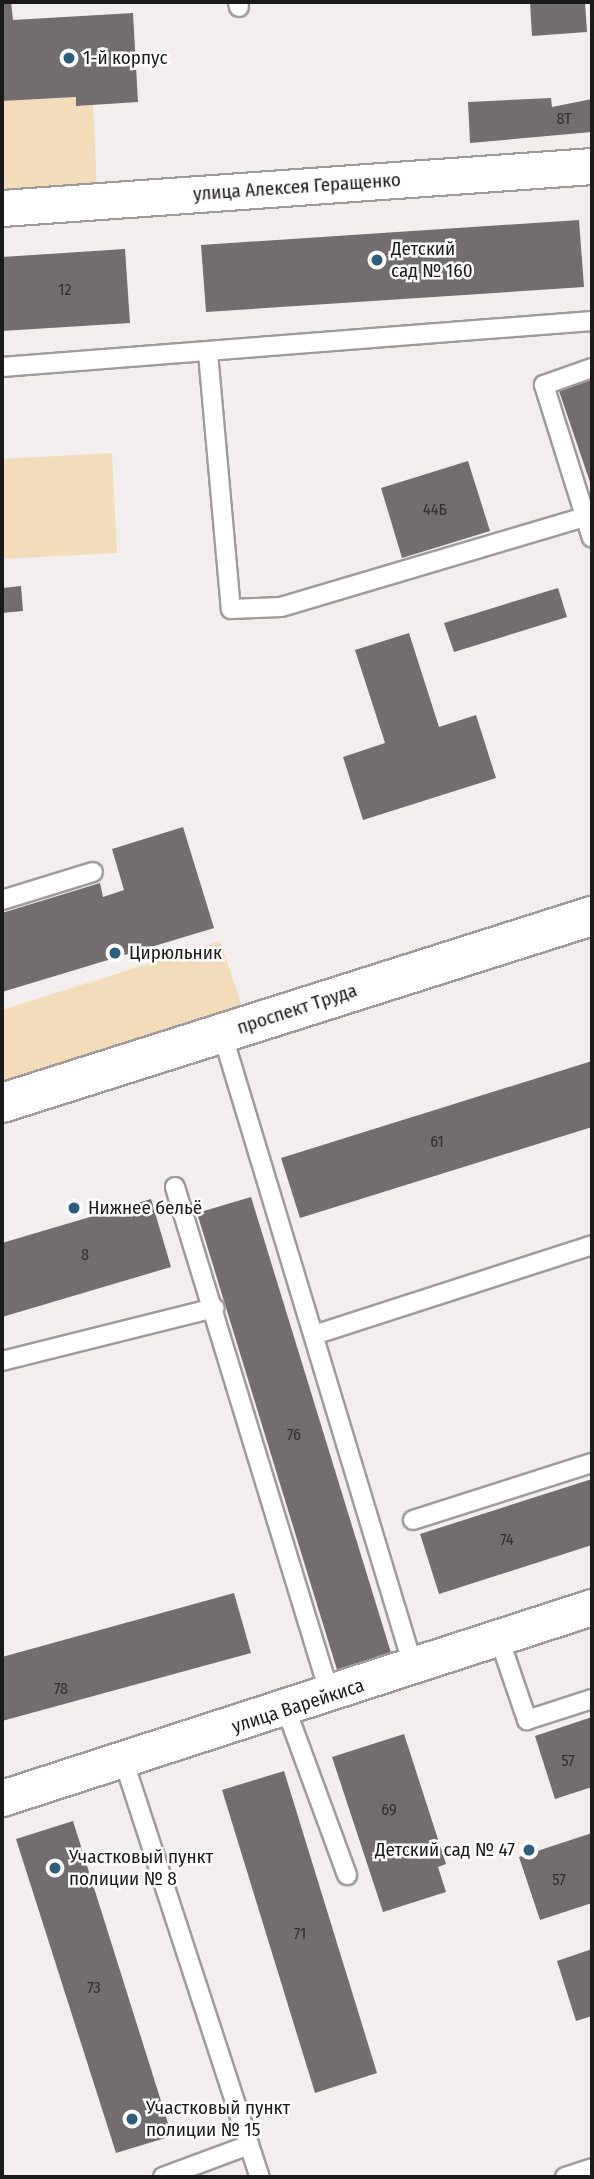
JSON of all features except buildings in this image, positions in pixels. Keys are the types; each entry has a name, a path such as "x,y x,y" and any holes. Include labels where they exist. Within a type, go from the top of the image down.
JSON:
{"main road":[{"name":"проспект Труда","path":"2,1103 592,916"}],"street":[{"name":"улица Алексея Геращенко","path":"2,208 592,166"},
{"name":"улица Варейкиса","path":"2,1798 414,1669 592,1606"}],"lane":[{"path":"2,367 592,321"},
{"path":"208,353 231,609 281,607 585,517"},
{"path":"592,369 544,384 592,538"},
{"path":"2,900 93,872"},
{"path":"222,1033 414,1669"},
{"path":"176,1187 330,1695"},
{"path":"313,1335 592,1245"},
{"path":"2,1361 214,1308"},
{"path":"413,1520 592,1463"},
{"path":"499,1638 527,1720 592,1699"},
{"path":"286,1709 347,1875"},
{"path":"124,1762 260,2177"},
{"path":"163,2177 249,2144"},
{"path":"565,2177 592,2168"}],"shaded area":[{"path":"76,97 77,106 93,105 97,189 2,195 2,101"},
{"path":"112,453 117,553 2,559 2,459"},
{"path":"220,941 244,1012 2,1084 2,1010"}],"place":[{"name":"1-й корпус","path":"69,58"},
{"name":"Детский сад № 160","path":"377,260"},
{"name":"Цирюльник","path":"115,953"},
{"name":"Нижнее бельё","path":"74,1208"},
{"name":"Детский сад № 47","path":"529,1850"},
{"name":"Участковый пункт полиции № 8","path":"55,1868"},
{"name":"Участковый пункт полиции № 15","path":"132,2119"}]}
